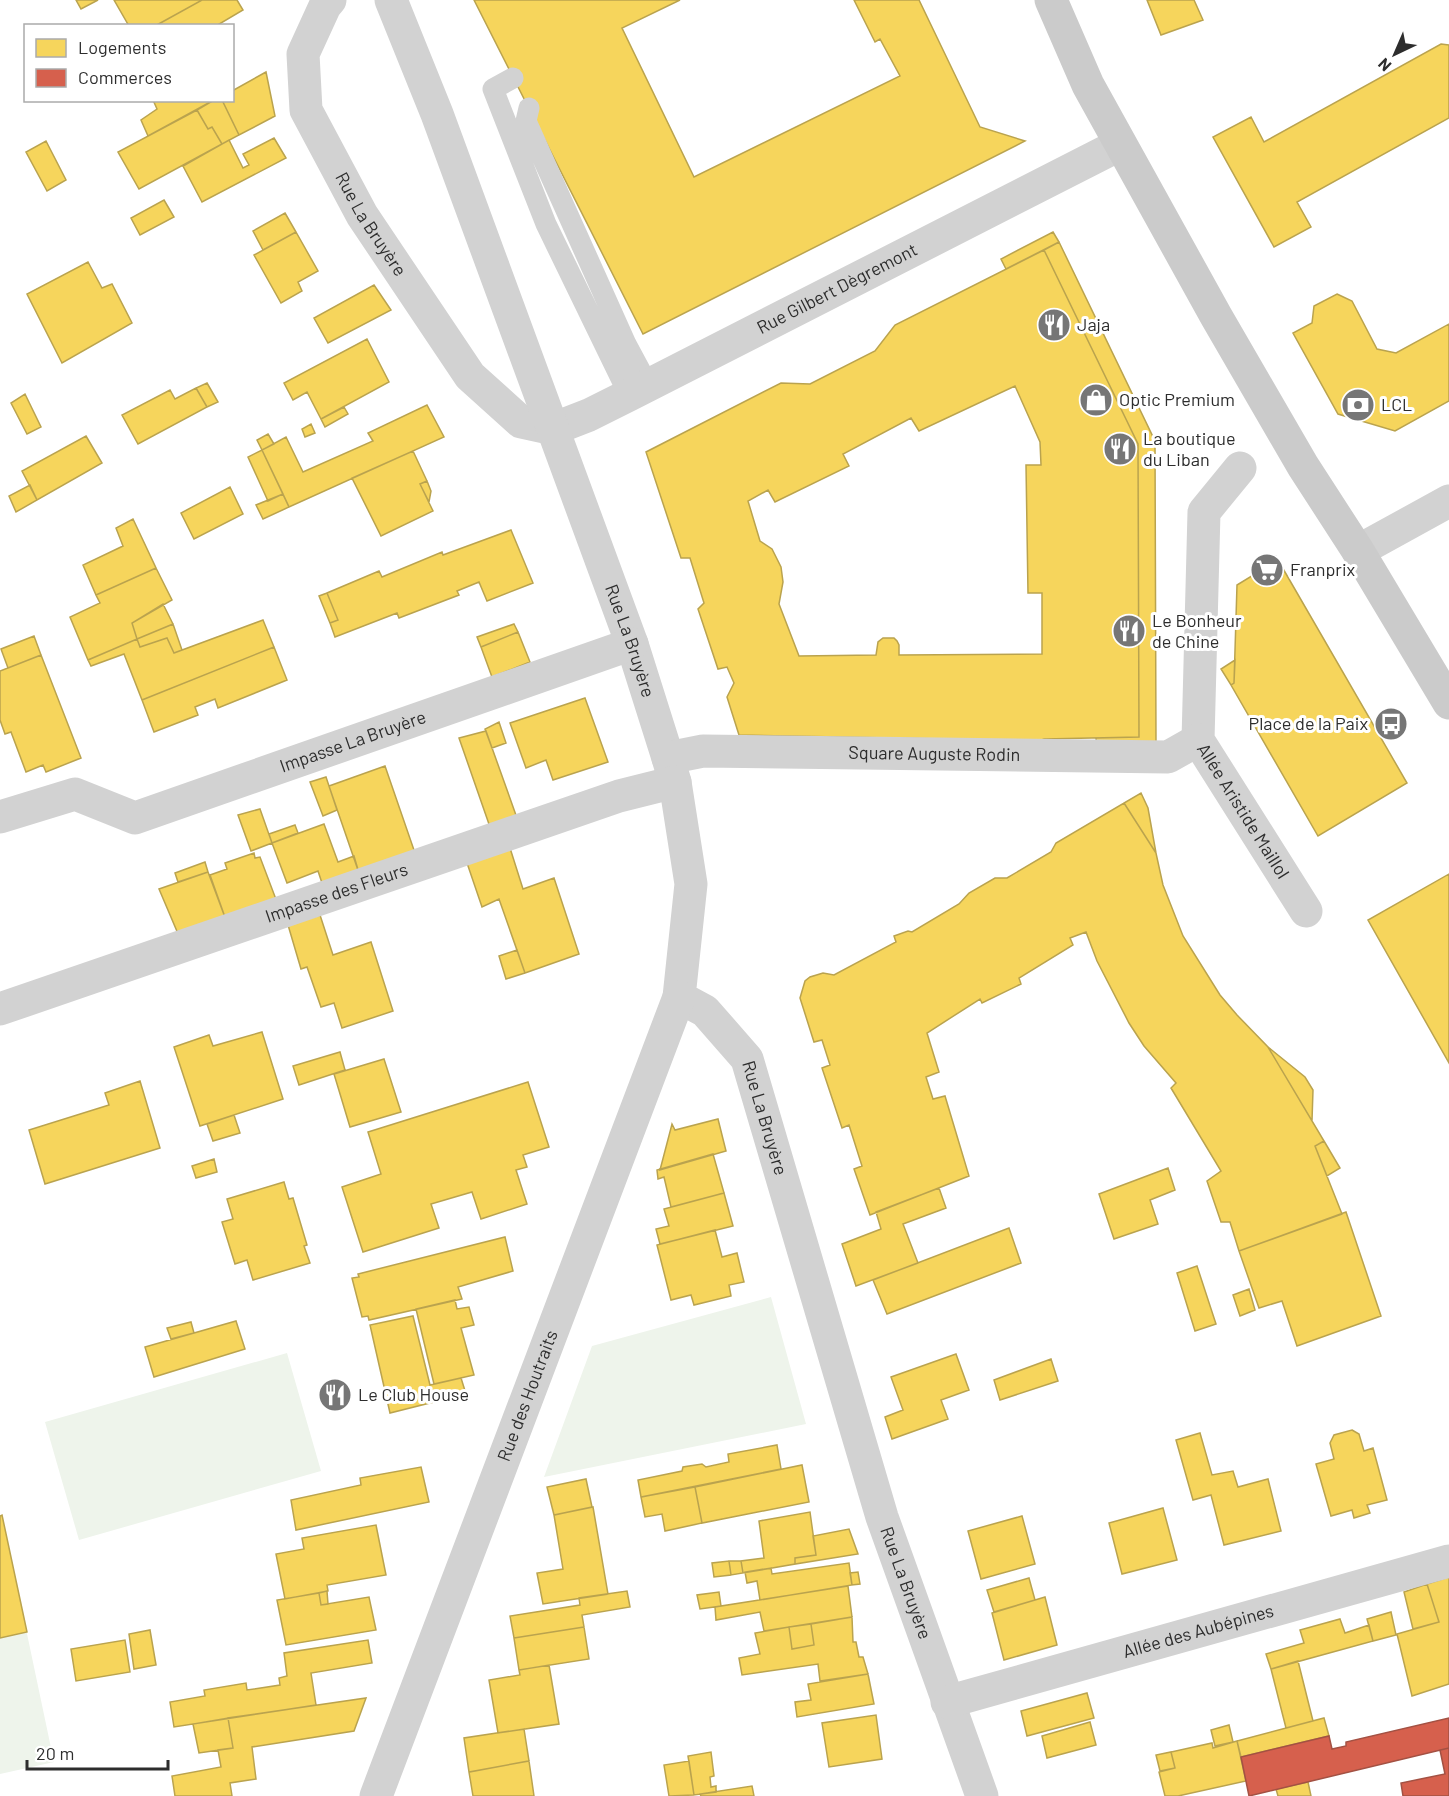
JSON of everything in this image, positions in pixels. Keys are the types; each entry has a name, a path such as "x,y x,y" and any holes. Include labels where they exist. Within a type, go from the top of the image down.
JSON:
{"main road":[{"path":"1051,0 1088,85 1119,145 1278,426 1358,551 1449,703"}],"street":[{"name":"Rue La Bruyère","path":"330,0 303,54 306,110 362,215 470,376 521,422 553,429"},
{"name":"Rue La Bruyère","path":"391,0 436,114 632,644 671,770 691,884 679,997 705,1011 747,1059 882,1517 982,1796"},
{"name":"Rue Gilbert Dègremont","path":"553,429 589,415 1119,145"},
{"name":"Allée Aristide Maillol","path":"1240,468 1204,512 1198,740 1306,911"},
{"path":"1358,551 1449,501"},
{"name":"Impasse La Bruyère","path":"0,818 75,794 135,818 632,644"},
{"name":"Square Auguste Rodin","path":"671,770 703,751 1168,758 1198,740"},
{"name":"Impasse des Fleurs","path":"0,1009 641,789 671,770"},
{"name":"Rue des Houtraits","path":"376,1796 679,997"},
{"name":"Allée des Aubépines","path":"947,1702 1449,1561"}],"lane":[{"path":"513,78 494,89 546,224 638,390"},
{"path":"529,108 526,121 626,344 638,390"}],"shaded area":[{"path":"771,1297 806,1424 544,1477 592,1346"},
{"path":"287,1353 321,1471 79,1540 45,1422"},
{"path":"2,1515 54,1762 0,1774 0,1516"}],"building: Logements":[{"path":"76,0 98,0 81,9"},
{"path":"114,0 202,0 159,24 128,24"},
{"path":"202,0 237,0 243,10 219,24 159,24"},
{"path":"474,0 680,0 622,28 694,177 900,76 880,39 875,42 854,0 919,0 980,127 1025,141 643,334"},
{"path":"1147,0 1194,0 1203,20 1161,35"},
{"path":"1441,44 1449,45 1449,118 1297,202 1311,227 1274,247 1213,137 1251,117 1264,142"},
{"path":"266,72 275,116 239,135 223,102 234,102 234,90"},
{"path":"154,102 210,102 148,136 141,120 157,109"},
{"path":"211,102 223,102 239,135 222,144 212,127 208,129 197,110"},
{"path":"197,110 208,129 212,127 222,144 139,189 118,152"},
{"path":"274,138 286,158 202,202 183,166 229,140 243,168 249,165 243,154"},
{"path":"46,141 66,180 47,191 26,152"},
{"path":"164,200 174,217 140,235 131,218"},
{"path":"285,213 296,232 263,250 253,231"},
{"path":"296,232 318,271 298,282 302,291 281,303 254,255"},
{"path":"1053,232 1059,242 1006,269 1001,259"},
{"path":"1059,242 1155,441 1156,747 1097,749 1096,738 1139,737 1138,444 1044,250"},
{"path":"1044,250 1138,444 1139,737 1039,741 739,735 727,697 734,683 727,667 718,669 698,609 704,603 690,558 681,558 646,452 781,383 810,384 875,351 895,325","holes":["1015,386 1040,442 1041,465 1026,465 1028,593 1042,593 1042,654 899,655 897,641 894,638 883,638 878,642 876,655 799,656 779,604 783,582 781,567 772,549 760,541 748,501 768,490 775,502 849,466 843,454 911,418 919,431"]},
{"path":"88,262 102,288 112,284 132,323 62,363 27,294"},
{"path":"374,285 391,310 328,343 314,318"},
{"path":"1337,294 1352,301 1377,349 1396,353 1449,324 1449,401 1395,431 1338,414 1293,333 1312,323 1314,306"},
{"path":"367,339 389,382 321,419 307,392 293,400 284,383"},
{"path":"207,383 218,402 207,407 196,388"},
{"path":"196,388 207,407 138,444 122,415 170,390 175,399"},
{"path":"25,394 41,427 27,434 11,403"},
{"path":"427,405 444,437 289,507 262,450 286,437 303,472 373,441 368,433"},
{"path":"344,407 348,414 325,427 321,419"},
{"path":"311,424 315,433 305,437 302,429"},
{"path":"268,434 274,444 262,450 257,440"},
{"path":"86,436 102,463 37,500 22,471"},
{"path":"262,450 283,494 268,501 248,457"},
{"path":"413,451 427,481 420,484 433,511 381,536 352,478"},
{"path":"427,481 431,491 429,502 420,484"},
{"path":"30,485 37,500 16,512 9,496"},
{"path":"230,487 243,514 194,539 181,513"},
{"path":"283,494 289,507 263,519 256,505"},
{"path":"133,519 156,568 96,595 83,565 123,546 116,528"},
{"path":"511,530 533,583 487,601 479,582 457,591 459,595 399,618 397,613 335,637 330,623 338,620 327,593 379,571 382,577 442,552 443,555"},
{"path":"1278,560 1407,783 1318,836 1231,685 1234,683 1237,585"},
{"path":"156,568 172,600 132,623 137,639 88,660 70,617 100,603 96,595"},
{"path":"327,593 338,620 330,623 319,596"},
{"path":"163,604 173,624 137,639 132,623"},
{"path":"263,620 274,647 142,700 124,654 91,666 88,660 137,639 140,647 167,638 174,653"},
{"path":"173,624 182,650 174,653 167,638 140,647 137,639"},
{"path":"514,624 518,632 481,647 477,637"},
{"path":"518,632 530,662 492,677 481,647"},
{"path":"34,636 41,655 8,668 1,649"},
{"path":"274,647 287,680 218,708 215,699 195,707 198,715 154,732 142,700"},
{"path":"41,655 81,758 46,772 43,765 26,772 11,732 5,734 0,720 0,671"},
{"path":"1235,660 1234,683 1231,685 1221,669"},
{"path":"585,698 608,762 553,780 546,760 526,768 510,723"},
{"path":"499,722 506,743 492,748 485,729"},
{"path":"486,731 517,818 490,827 459,738"},
{"path":"385,766 415,853 359,873 329,786"},
{"path":"326,777 337,810 323,816 310,782"},
{"path":"1141,793 1148,808 1156,853 1124,803"},
{"path":"1124,803 1156,853 1163,885 1183,936 1220,995 1268,1047 1324,1141 1315,1146 1342,1214 1239,1251 1230,1222 1221,1222 1207,1181 1221,1171 1171,1088 1176,1083 1144,1046 1129,1023 1097,961 1086,932 1070,938 1073,945 1019,978 1021,984 982,1003 980,999 927,1033 939,1072 926,1077 933,1099 945,1096 969,1176 870,1215 854,1169 862,1166 849,1125 842,1128 822,1068 830,1065 822,1040 814,1042 800,998 805,981 823,973 834,975 896,942 894,936 908,931 912,932 959,904 969,893 995,878 1007,878 1051,852 1056,843"},
{"path":"260,809 272,843 251,851 238,815"},
{"path":"324,824 338,862 354,856 359,873 323,886 318,871 287,883 272,843"},
{"path":"295,825 298,833 272,843 269,834"},
{"path":"510,848 523,889 554,878 579,954 525,973 499,899 482,907 467,863"},
{"path":"254,853 255,858 260,857 277,902 226,920 210,875 227,869 225,863"},
{"path":"205,862 208,872 178,882 175,873"},
{"path":"208,872 226,920 179,936 159,889"},
{"path":"1449,874 1449,1063 1368,920"},
{"path":"320,915 333,955 371,942 393,1011 342,1028 334,1003 321,1007 307,967 301,969 288,925"},
{"path":"517,950 525,973 506,979 499,956"},
{"path":"262,1032 283,1099 200,1126 174,1047 209,1035 213,1046"},
{"path":"1268,1047 1305,1077 1313,1090 1312,1121"},
{"path":"340,1052 345,1070 299,1085 293,1066"},
{"path":"384,1059 401,1112 350,1127 334,1074"},
{"path":"140,1081 160,1148 45,1184 29,1130 109,1105 105,1093"},
{"path":"528,1082 549,1147 523,1155 527,1167 516,1170 527,1204 481,1219 472,1192 431,1204 439,1228 363,1252 342,1187 381,1174 368,1132"},
{"path":"234,1115 240,1133 213,1141 207,1124"},
{"path":"718,1119 726,1151 660,1170 672,1124 675,1130"},
{"path":"1324,1141 1340,1168 1327,1176 1315,1146"},
{"path":"713,1154 724,1193 671,1207 664,1177 658,1179 657,1170"},
{"path":"214,1159 217,1172 196,1178 192,1166"},
{"path":"1168,1168 1175,1190 1150,1200 1158,1224 1114,1239 1099,1194"},
{"path":"284,1182 289,1199 293,1198 310,1263 253,1280 247,1260 235,1264 222,1222 233,1219 227,1199"},
{"path":"939,1188 946,1208 903,1224 918,1263 856,1286 842,1244 881,1229 876,1212"},
{"path":"724,1193 733,1226 660,1244 656,1229 669,1226 664,1209"},
{"path":"1346,1212 1381,1316 1297,1346 1282,1301 1259,1308 1239,1251"},
{"path":"1009,1228 1021,1263 887,1314 873,1280"},
{"path":"715,1230 722,1257 737,1253 744,1282 729,1285 731,1296 694,1305 691,1295 671,1300 657,1245"},
{"path":"505,1237 513,1271 458,1287 462,1299 369,1320 368,1316 362,1317 352,1278 359,1277 358,1274"},
{"path":"1197,1266 1216,1324 1195,1331 1177,1273"},
{"path":"1249,1289 1255,1310 1240,1316 1233,1295"},
{"path":"455,1300 457,1309 469,1307 474,1325 461,1328 474,1375 434,1384 416,1309"},
{"path":"413,1316 430,1385 461,1378 466,1394 390,1413 370,1325"},
{"path":"236,1321 245,1349 154,1377 145,1347"},
{"path":"191,1322 194,1333 171,1339 167,1328"},
{"path":"956,1354 969,1390 941,1400 948,1419 892,1439 885,1417 903,1410 891,1377"},
{"path":"1051,1359 1058,1381 1000,1400 994,1380"},
{"path":"1352,1430 1359,1434 1364,1451 1373,1448 1387,1500 1367,1505 1370,1513 1354,1518 1352,1510 1331,1516 1316,1464 1334,1459 1330,1443 1334,1435"},
{"path":"1200,1433 1212,1475 1233,1471 1238,1487 1268,1479 1281,1531 1224,1545 1211,1495 1193,1500 1176,1440"},
{"path":"777,1445 781,1469 641,1497 638,1480 682,1471 683,1467 702,1464 706,1467 729,1462 728,1454"},
{"path":"802,1465 809,1502 702,1523 695,1487"},
{"path":"421,1467 429,1502 296,1530 291,1500 361,1485 360,1478"},
{"path":"586,1479 592,1507 554,1515 547,1487"},
{"path":"695,1487 702,1523 665,1531 662,1514 645,1517 641,1497"},
{"path":"593,1507 608,1594 543,1604 537,1573 563,1569 554,1515"},
{"path":"1163,1508 1177,1560 1122,1574 1109,1523"},
{"path":"810,1512 816,1555 795,1558 795,1564 743,1573 741,1561 764,1558 759,1521"},
{"path":"2,1515 27,1632 0,1638 0,1516"},
{"path":"1022,1516 1035,1564 981,1579 968,1531"},
{"path":"376,1525 386,1575 327,1585 328,1591 285,1599 276,1554 304,1549 302,1538"},
{"path":"849,1529 858,1554 795,1564 795,1558 816,1555 813,1536"},
{"path":"729,1561 731,1575 714,1577 712,1563"},
{"path":"729,1561 741,1561 743,1573 731,1575"},
{"path":"849,1563 852,1585 760,1600 757,1581 747,1583 745,1572 771,1568 772,1574"},
{"path":"858,1572 860,1584 852,1585 850,1573"},
{"path":"1449,1577 1449,1684 1412,1696 1397,1634 1439,1622 1427,1584"},
{"path":"1029,1578 1035,1600 994,1612 987,1590"},
{"path":"1427,1584 1439,1622 1413,1629 1404,1592"},
{"path":"848,1586 852,1617 764,1631 760,1612 716,1620 715,1607"},
{"path":"327,1591 328,1604 321,1605 319,1593"},
{"path":"627,1591 630,1607 582,1615 584,1627 514,1638 510,1616 580,1605 579,1598"},
{"path":"719,1592 721,1606 700,1609 697,1595"},
{"path":"319,1593 321,1605 369,1597 376,1630 286,1645 277,1600"},
{"path":"1045,1597 1057,1645 1004,1660 992,1613"},
{"path":"1391,1612 1396,1635 1373,1641 1367,1619"},
{"path":"852,1617 853,1642 856,1642 859,1657 863,1657 868,1674 820,1681 818,1664 742,1675 739,1658 760,1654 755,1633 789,1627 792,1649 814,1645 811,1624"},
{"path":"1340,1619 1345,1633 1369,1625 1373,1641 1271,1669 1266,1654 1304,1643 1300,1630"},
{"path":"811,1624 814,1645 792,1649 789,1627"},
{"path":"584,1627 589,1659 519,1670 514,1638"},
{"path":"150,1630 156,1665 134,1669 129,1634"},
{"path":"125,1640 130,1672 76,1681 71,1649"},
{"path":"368,1640 372,1663 311,1673 316,1705 174,1727 170,1702 205,1696 204,1690 246,1683 247,1690 280,1685 279,1678 287,1676 284,1653"},
{"path":"1298,1661 1313,1721 1286,1728 1271,1669"},
{"path":"549,1665 559,1724 498,1733 489,1680 520,1675 519,1670"},
{"path":"868,1674 874,1704 797,1717 795,1702 811,1700 808,1684"},
{"path":"1087,1693 1094,1718 1027,1736 1021,1711"},
{"path":"366,1698 354,1731 252,1747 256,1779 230,1783 232,1796 175,1796 172,1776 221,1767 218,1750 233,1748 228,1718"},
{"path":"876,1715 882,1759 829,1767 822,1723"},
{"path":"228,1718 233,1748 199,1753 193,1724"},
{"path":"1324,1718 1329,1736 1241,1757 1237,1741"},
{"path":"1090,1722 1096,1745 1047,1758 1042,1736"},
{"path":"1229,1725 1233,1742 1215,1746 1211,1730"},
{"path":"524,1729 529,1761 469,1772 464,1738"},
{"path":"1237,1741 1246,1781 1178,1796 1165,1796 1159,1772 1175,1768 1171,1752 1212,1743 1213,1748"},
{"path":"711,1752 714,1776 710,1777 711,1787 716,1786 716,1792 694,1795 688,1756"},
{"path":"1171,1752 1175,1768 1160,1771 1156,1755"},
{"path":"529,1761 534,1796 473,1796 469,1772"},
{"path":"689,1761 694,1795 669,1796 664,1765"},
{"path":"1308,1782 1311,1796 1278,1796 1276,1789"},
{"path":"752,1786 754,1796 701,1796 700,1794"}],"building: Commerces":[{"path":"1449,1718 1449,1748 1249,1796 1241,1757 1329,1736 1332,1749 1346,1746 1346,1742"},
{"path":"1449,1748 1449,1796 1403,1796 1401,1783 1445,1774 1440,1750"}],"place":[{"name":"Jaja","path":"1054,325"},
{"name":"Optic Premium","path":"1096,400"},
{"name":"LCL","path":"1358,405"},
{"name":"La boutique du Liban","path":"1120,449"},
{"name":"Franprix","path":"1267,570"},
{"name":"Le Bonheur de Chine","path":"1129,631"},
{"name":"Place de la Paix","path":"1391,724"},
{"name":"Le Club House","path":"335,1395"}]}
